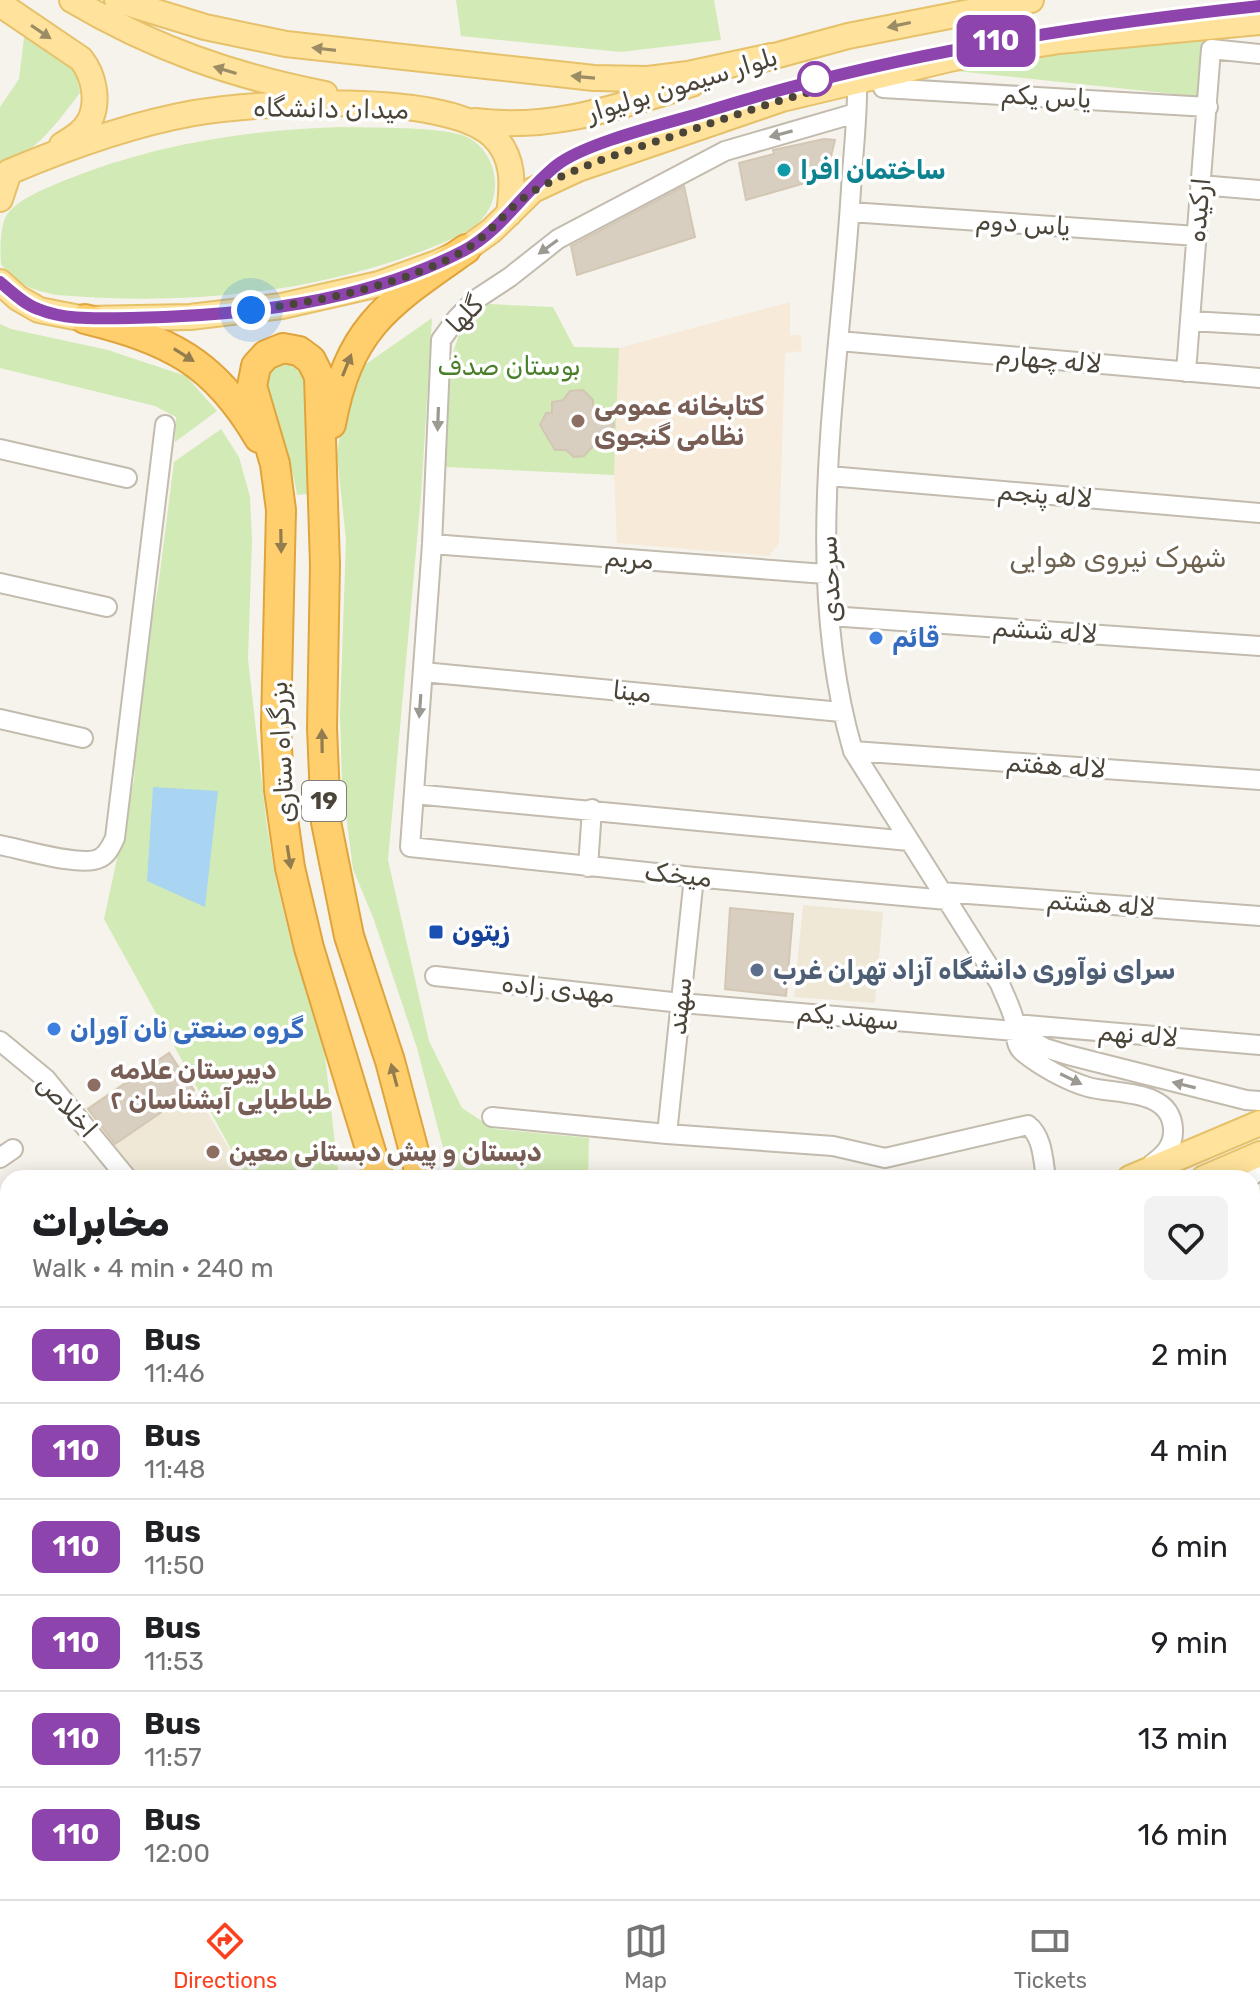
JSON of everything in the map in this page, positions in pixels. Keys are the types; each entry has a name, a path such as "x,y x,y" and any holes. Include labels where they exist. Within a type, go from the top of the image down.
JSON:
{"highway":[{"path":"323,496 336,396 347,362 363,333 400,296 466,249"},
{"path":"85,319 146,335 204,367 250,421 275,464"},
{"name":"بزرگراه ستاری","path":"377,1170 309,948 290,868 279,790 276,726 281,510 275,464 252,386 256,366 266,355 283,348 299,351 311,360 319,376 326,619 322,728 326,822 349,936 390,1061 419,1170"},
{"path":"410,1135 424,1170"}],"main road":[{"path":"72,0 162,47 219,69 276,85 383,105"},
{"path":"117,0 205,27 286,44 594,78 648,79 688,74 771,56"},
{"name":"بلوار سیمون بولیوار","path":"472,121 494,124 547,123 586,116 691,85 771,56 946,15 1031,0"},
{"path":"0,4 81,59 90,70 93,82 90,119 78,135 43,157"},
{"name":"بلوار سیمون بولیوار","path":"509,214 533,190 610,156 782,99 954,58 1059,41 1260,22"},
{"name":"میدان دانشگاه","path":"0,199 5,174 43,157 192,113 257,106 383,105 472,121 493,136 508,157 513,188 509,214"},
{"path":"0,293 39,310 85,319 190,317 282,306 379,284 466,249 509,214"},
{"path":"0,282 18,298 39,310"},
{"path":"1147,1170 1260,1123"},
{"path":"1223,1170 1260,1154"}],"street":[{"name":"ارکیده","path":"1186,372 1211,49 1260,54"},
{"name":"سرحدی","path":"857,80 825,574 841,712 853,751 1000,984 1020,1050 1043,1066 1086,1087 1149,1098 1168,1112 1174,1134 1171,1146 1164,1155 1142,1170"},
{"name":"یاس یکم","path":"883,88 1208,107"},
{"name":"گلها","path":"410,847 432,544 441,340 475,300 558,239 725,151 856,113"},
{"path":"1200,185 1260,190"},
{"name":"یاس دوم","path":"850,212 1197,236"},
{"path":"1190,321 1260,325"},
{"name":"لاله چهارم","path":"839,341 1260,378"},
{"path":"0,845 81,861 99,859 109,850 115,838 165,425"},
{"path":"0,449 127,478"},
{"name":"لاله پنجم","path":"829,476 1260,513"},
{"name":"مریم","path":"432,544 825,574"},
{"path":"0,583 107,607"},
{"name":"لاله ششم","path":"830,616 1260,646"},
{"name":"مینا","path":"423,672 841,712"},
{"path":"0,719 83,738"},
{"name":"لاله هفتم","path":"853,751 1260,780"},
{"path":"414,794 909,841"},
{"path":"588,867 592,809"},
{"name":"میخک","path":"410,847 694,877 944,896"},
{"name":"سهند","path":"667,1134 694,877"},
{"name":"لاله هشتم","path":"944,896 1260,916"},
{"name":"مهدی زاده","path":"435,976 681,1003"},
{"name":"سهند يكم","path":"681,1003 1015,1028"},
{"path":"1015,1028 1045,1048 1068,1055 1260,1101"},
{"name":"لاله نهم","path":"1015,1028 1260,1045"},
{"name":"اخلاص","path":"0,1041 46,1079 120,1170"},
{"path":"492,1117 833,1146 885,1158 1028,1125 1035,1130 1039,1139 1045,1170"}],"shaded area":[{"path":"790,302 790,335 801,335 802,351 785,353 779,543 769,556 617,543 614,475 619,348"},
{"path":"803,905 883,912 875,1003 794,997"},
{"path":"170,1051 241,1168 129,1170 86,1108"}],"green space":[{"path":"456,0 714,0 721,40 621,52 461,36"},
{"path":"25,29 74,64 80,93 35,145 0,165 0,107 19,79"},
{"path":"1205,32 1202,97 956,71 1142,39"},
{"path":"340,127 424,129 467,137 477,144 491,163 495,187 489,210 477,224 462,234 394,261 347,275 252,292 154,299 57,295 26,286 12,277 1,264 6,216 24,200 63,181 130,158 199,142 269,132"},
{"name":"بوستان صدف","path":"489,304 553,307 574,347 619,348 614,475 444,467 447,372 462,325","holes":["582,390 593,400 593,408 604,408 612,416 614,426 606,436 593,437 593,446 585,456 574,457 566,450 555,450 553,440 549,440 540,425 546,414 552,413 553,402 563,400 570,391"]},
{"path":"432,318 421,496 388,860 429,1041 462,1108 494,1129 589,1138 588,1170 449,1170 417,1048 374,920 353,869 342,784 340,714 346,540 337,455 345,401 366,364"},
{"path":"0,324 108,350 186,376 217,411 175,442 176,417 155,406 0,368"},
{"path":"277,359 306,368 307,494 297,495 290,463 265,390 262,374"},
{"path":"221,429 239,457 250,497 252,541 248,659 266,819 275,876 293,950 324,1048 338,1170 243,1170 104,919 134,780 139,681 158,588 174,462"}],"water":[{"path":"153,787 218,791 205,907 147,881"}],"building":[{"name":"ساختمان افرا","path":"824,139 835,140 826,177 746,200 739,163 774,154 773,150"},
{"path":"684,186 695,237 577,275 571,246"},
{"name":"کتابخانه عمومی نظامی گنجوی","path":"583,390 593,400 593,408 604,408 612,416 614,426 606,436 593,437 593,446 584,456 574,457 566,450 555,450 540,425 546,413 552,413 552,402 563,400 570,391"},
{"name":"سرای نوآوری دانشگاه آزاد تهران غرب","path":"730,908 793,914 786,996 725,989"},
{"path":"169,1053 194,1090 115,1144 88,1109"}],"bus line":[{"name":"110","path":"0,282 18,298 39,310 85,319 190,317 282,306 333,296 411,273 466,249 491,231 561,162 613,140 817,79 956,48 1069,29 1260,6"}],"place":[{"name":"ساختمان افرا","path":"784,170"},
{"name":"کتابخانه عمومی نظامی گنجوی","path":"578,421"},
{"name":"قائم","path":"876,638"},
{"name":"زیتون","path":"436,932"},
{"name":"سرای نوآوری دانشگاه آزاد تهران غرب","path":"757,970"},
{"name":"گروه صنعتی نان آوران","path":"54,1029"},
{"name":"دبیرستان علامه طباطبایی آبشناسان ۲","path":"94,1085"},
{"name":"دبستان و پیش دبستانی معین","path":"213,1152"}],"district":[{"name":"شهرک نیروی هوایی","path":"1118,557"}],"route":[{"path":"251,310 333,296 379,284 437,263 466,249 491,231 533,190 610,156 807,93 815,79"}]}
